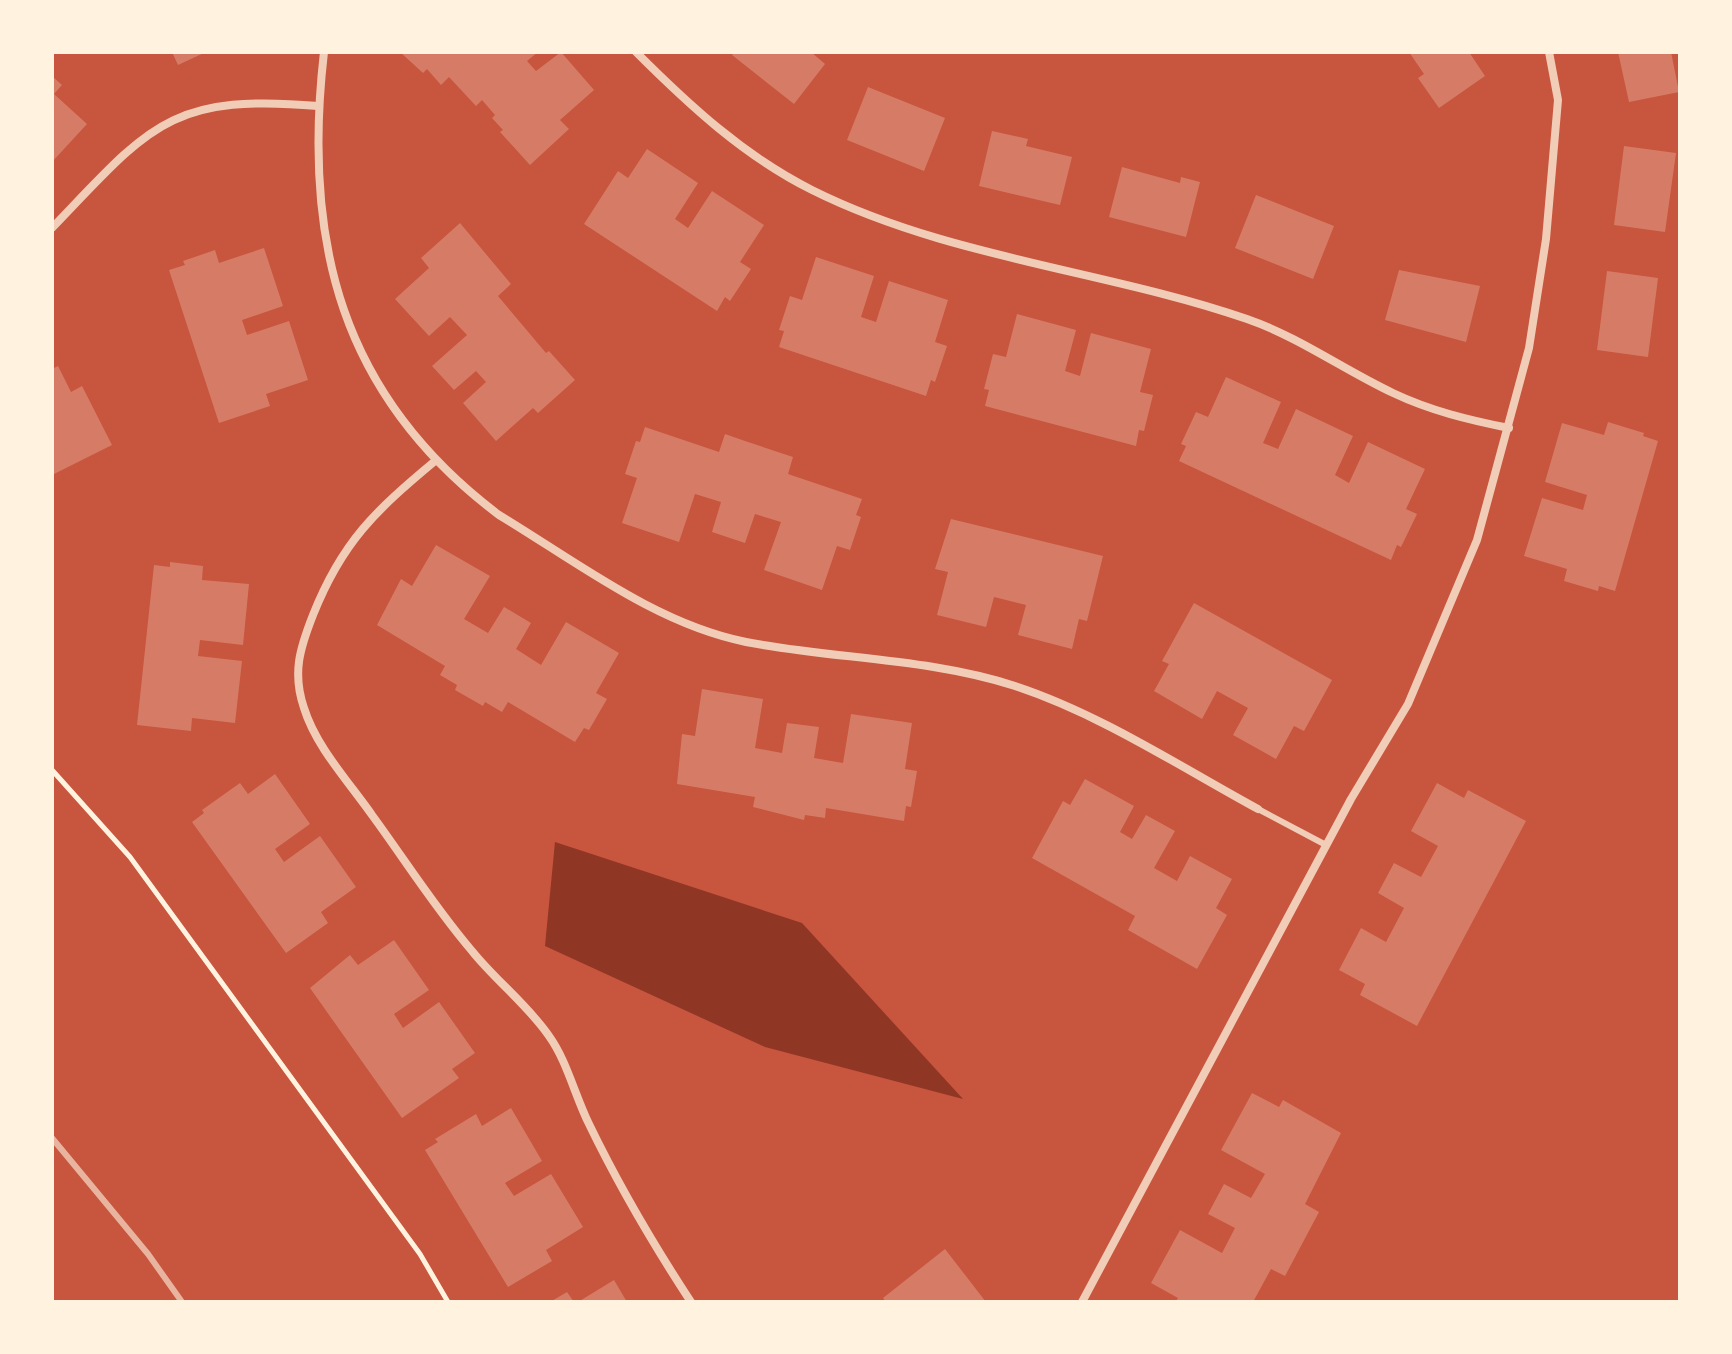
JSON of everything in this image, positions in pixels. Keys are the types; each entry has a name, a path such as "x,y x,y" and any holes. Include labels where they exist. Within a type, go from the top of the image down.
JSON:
{"street":[{"path":"324,52 318,106 319,203 333,281 363,355 404,424 435,461 499,515 687,625 744,641 976,676 1015,686 1070,708 1258,809"},
{"path":"636,52 695,110 759,158 810,189 864,214 921,233 1248,320 1335,360 1393,393 1450,416 1509,428"},
{"path":"1082,1302 1326,845 1408,704 1477,540 1529,348 1555,160 1558,100 1549,52"},
{"path":"52,228 126,152 174,118 232,103 318,106"},
{"path":"435,461 387,501 352,539 330,573 298,652 296,671 304,710 323,745 446,919 551,1038 588,1122 636,1215 691,1302"}],"lane":[{"path":"1258,809 1326,845"}],"path":[{"path":"52,770 130,857 420,1254 448,1302"}],"shaded area":[{"path":"555,842 802,923 963,1099 765,1047 545,946"}],"building":[{"path":"172,52 206,52 178,65"},
{"path":"400,52 538,52 527,61 536,71 561,52 594,90 560,120 569,129 530,165 500,132 503,130 492,118 495,115 482,100 476,106 449,77 441,85 427,69 423,73"},
{"path":"734,52 811,52 825,64 794,104 732,55"},
{"path":"1409,52 1469,52 1485,76 1439,108 1418,78 1424,74"},
{"path":"1618,52 1671,52 1679,92 1629,102"},
{"path":"52,76 62,85 54,94 87,124 52,162"},
{"path":"868,87 945,118 924,171 847,140"},
{"path":"992,131 1028,139 1026,146 1072,157 1060,205 979,186"},
{"path":"1624,146 1676,153 1665,232 1614,225"},
{"path":"647,149 698,183 675,219 688,228 712,191 764,225 740,262 751,269 730,301 725,297 717,311 584,224 618,171 628,178"},
{"path":"1122,167 1180,183 1181,177 1200,182 1186,237 1109,217"},
{"path":"1256,195 1334,226 1313,279 1235,248"},
{"path":"460,223 511,284 498,296 546,353 549,351 575,380 538,413 533,408 496,441 463,403 486,382 476,371 454,390 432,366 467,335 450,317 429,336 395,299 429,268 421,258"},
{"path":"264,248 283,306 242,320 247,335 289,321 308,380 266,394 270,406 219,423 169,270 185,265 183,261 215,250 219,263"},
{"path":"816,257 874,276 861,317 876,322 889,281 948,300 935,342 947,346 935,382 931,380 926,396 779,347 784,331 779,330 790,296 802,300"},
{"path":"1399,270 1480,286 1466,342 1385,320"},
{"path":"1607,271 1658,278 1648,357 1597,350"},
{"path":"1017,314 1076,330 1065,371 1080,376 1091,333 1151,349 1140,392 1153,395 1144,431 1139,430 1136,446 985,406 989,390 984,389 993,354 1006,357"},
{"path":"58,366 71,392 82,386 112,445 52,475 52,369"},
{"path":"1226,377 1281,402 1263,443 1278,449 1296,409 1353,436 1335,475 1349,483 1368,442 1425,469 1406,509 1417,514 1391,560 1179,461 1186,446 1181,444 1196,412 1208,417"},
{"path":"1608,422 1644,433 1643,436 1658,441 1615,591 1599,586 1598,591 1564,581 1567,569 1524,556 1542,498 1583,510 1587,495 1545,482 1562,423 1604,435"},
{"path":"645,427 719,452 725,434 793,457 788,474 862,499 856,515 861,517 850,550 837,546 822,590 764,570 781,522 755,514 745,543 712,532 721,502 695,494 679,542 622,523 637,478 625,474 636,441 640,442"},
{"path":"951,519 1103,556 1087,621 1079,619 1072,649 1018,635 1026,605 994,597 986,627 937,615 948,572 935,569"},
{"path":"436,545 490,576 464,619 488,633 504,607 531,623 516,649 541,665 566,622 619,653 596,693 607,699 589,730 584,728 575,742 508,702 502,712 485,702 483,706 455,690 457,685 440,675 445,666 377,625 401,579 412,586"},
{"path":"170,562 203,566 202,580 249,584 243,645 200,640 198,656 242,661 235,723 192,718 191,731 137,725 154,565 170,567"},
{"path":"1194,603 1332,680 1304,731 1294,726 1276,759 1233,735 1248,708 1217,691 1202,719 1154,691 1169,664 1162,661"},
{"path":"702,689 763,699 755,748 782,753 787,723 819,727 814,758 843,763 851,714 912,723 905,769 917,771 911,807 906,806 904,821 826,808 825,818 805,815 804,820 753,807 755,797 677,784 682,734 695,736"},
{"path":"275,774 310,824 275,849 284,862 320,836 356,887 321,912 328,923 286,953 192,822 204,813 202,810 240,783 248,794"},
{"path":"1085,779 1134,806 1120,832 1132,839 1146,815 1175,831 1154,868 1177,881 1190,856 1232,879 1216,908 1227,915 1197,969 1128,930 1135,916 1032,858 1063,801 1070,805"},
{"path":"1437,783 1464,798 1468,790 1526,821 1417,1026 1360,995 1365,984 1339,970 1361,928 1386,942 1404,908 1378,893 1394,863 1421,877 1438,846 1411,831"},
{"path":"394,940 429,990 394,1014 403,1028 439,1002 475,1053 452,1069 459,1078 402,1118 310,988 350,955 358,965"},
{"path":"1252,1093 1279,1107 1283,1100 1341,1133 1305,1204 1319,1212 1285,1276 1271,1269 1253,1302 1175,1302 1178,1298 1151,1283 1180,1230 1222,1253 1235,1228 1208,1214 1224,1184 1251,1198 1265,1174 1221,1150"},
{"path":"511,1108 542,1161 505,1183 514,1196 551,1174 583,1227 546,1250 552,1261 508,1287 425,1150 438,1142 435,1139 476,1114 482,1126"},
{"path":"945,1249 986,1302 886,1302 883,1298"},
{"path":"614,1280 627,1302 578,1302"},
{"path":"567,1292 574,1302 550,1302"}],"railway":[{"path":"52,1138 148,1254 182,1302"}]}
